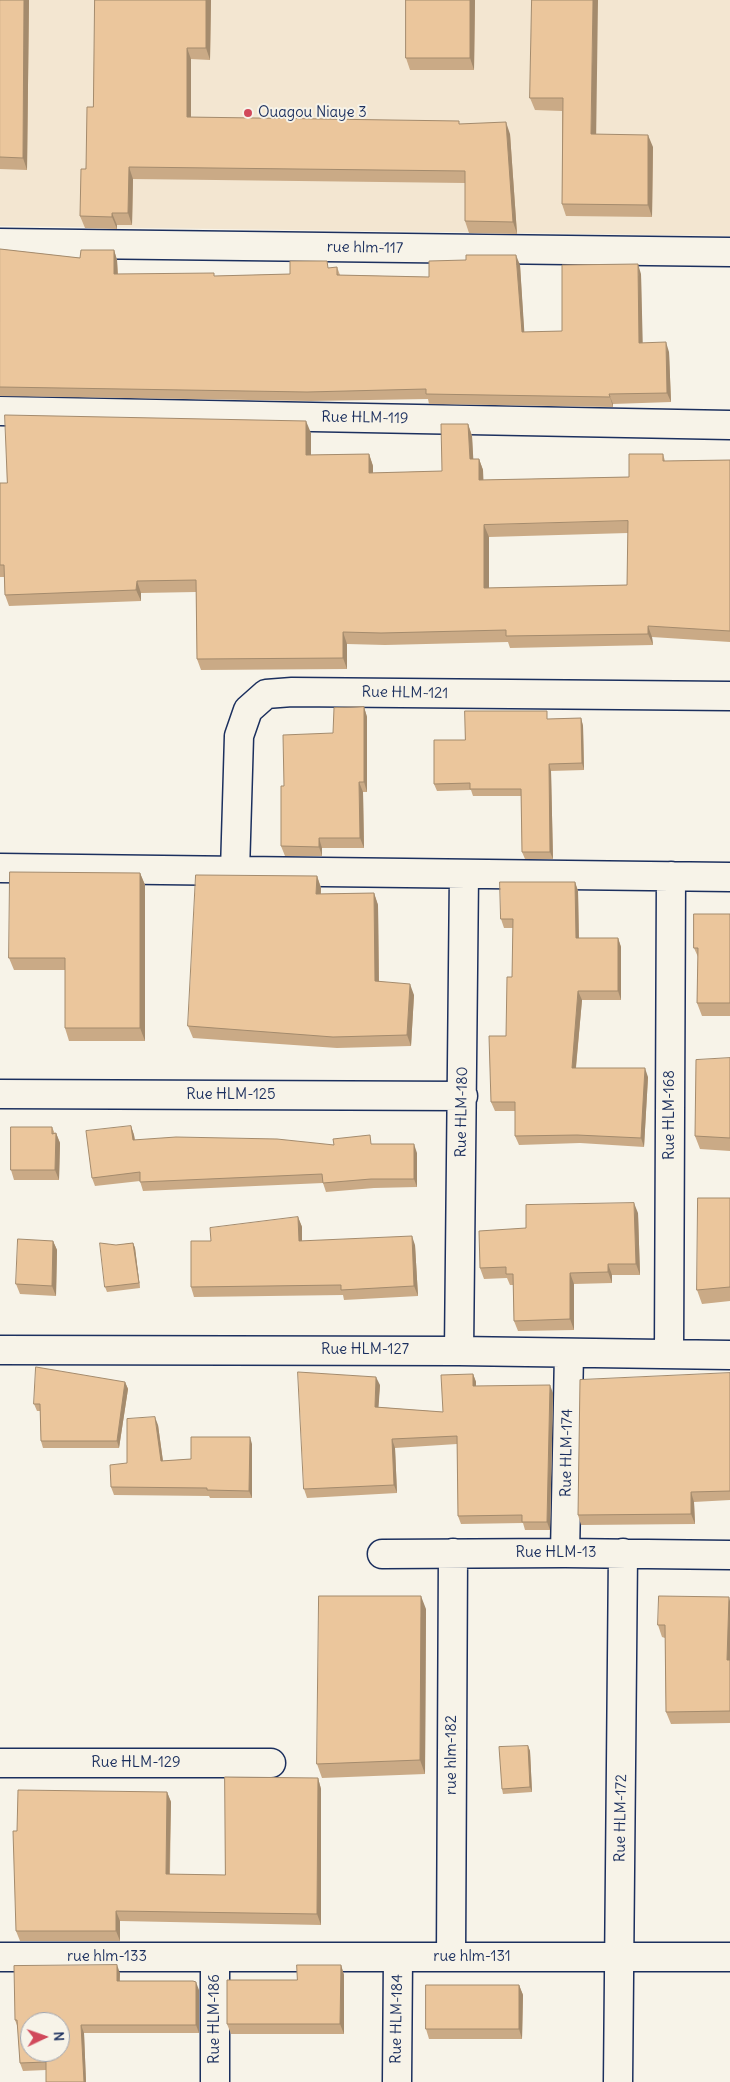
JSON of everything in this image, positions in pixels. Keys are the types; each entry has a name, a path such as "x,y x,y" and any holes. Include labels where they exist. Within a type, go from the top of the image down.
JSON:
{"street":[{"name":"rue hlm-117","path":"0,243 730,252"},
{"name":"Rue HLM-119","path":"0,411 730,425"},
{"name":"Rue HLM-121","path":"235,871 239,736 248,710 266,694 292,692 730,696"},
{"path":"0,868 730,877"},
{"name":"Rue HLM-180","path":"459,1350 464,874"},
{"name":"Rue HLM-168","path":"669,1354 671,876"},
{"name":"Rue HLM-125","path":"0,1094 463,1096"},
{"name":"Rue HLM-127","path":"0,1350 459,1350 730,1355"},
{"name":"Rue HLM-174","path":"565,1553 569,1352"},
{"name":"rue hlm-182","path":"451,1957 453,1553"},
{"name":"Rue HLM-13","path":"382,1554 624,1553 730,1555"},
{"name":"Rue HLM-172","path":"618,2082 624,1553"},
{"name":"Rue HLM-129","path":"0,1763 271,1763"},
{"name":"rue hlm-131","path":"215,1957 730,1957"},
{"name":"rue hlm-133","path":"0,1958 215,1957"},
{"name":"Rue HLM-186","path":"215,1957 215,2082"},
{"name":"Rue HLM-184","path":"397,2082 398,1957"}],"shaded area":[{"name":"Ouagou Niaye 3","path":"0,0 730,0 730,236 0,226"}],"building":[{"path":"0,0 24,0 23,158 0,157"},
{"path":"95,0 206,0 206,48 187,48 187,117 459,121 459,124 506,122 513,222 465,221 465,171 129,167 128,213 112,213 112,217 80,216 81,169 86,169 87,107 93,107"},
{"path":"406,0 470,0 470,58 406,58"},
{"path":"532,0 593,0 591,134 648,135 648,205 562,204 563,98 530,98"},
{"path":"0,249 80,258 81,250 114,250 114,274 214,273 214,276 290,274 290,261 327,261 328,268 337,267 337,275 429,277 429,261 466,260 466,255 516,255 522,332 562,331 562,265 638,264 639,343 666,342 667,393 609,394 610,397 426,394 426,389 307,392 0,387"},
{"path":"5,415 306,421 306,455 369,454 369,473 442,471 441,424 468,424 470,459 479,459 479,480 629,477 629,454 663,454 663,461 730,460 730,631 648,626 648,634 506,636 506,630 343,632 343,658 197,659 196,580 137,581 136,590 5,595 4,565 0,565 0,483 7,483","holes":["628,521 627,585 484,588 484,525"]},
{"path":"364,707 364,782 359,782 360,838 319,838 319,847 281,846 281,786 284,786 283,735 333,733 334,708"},
{"path":"465,711 547,711 547,719 581,718 582,763 549,764 550,852 522,852 521,789 470,789 470,783 434,784 434,740 465,740"},
{"path":"10,872 140,873 140,1028 65,1028 65,958 9,958"},
{"path":"196,875 317,876 316,894 374,893 375,981 410,984 407,1035 333,1037 188,1026"},
{"path":"500,882 575,882 576,938 618,938 618,991 578,991 572,1068 645,1068 641,1138 577,1135 515,1136 515,1102 491,1102 489,1036 506,1036 507,977 512,977 513,919 501,919"},
{"path":"694,914 730,914 730,1003 697,1003 698,948 694,948"},
{"path":"730,1058 730,1138 695,1136 696,1060"},
{"path":"131,1126 133,1140 176,1137 277,1139 334,1145 333,1139 370,1135 371,1144 414,1144 414,1179 371,1179 323,1183 322,1174 140,1182 140,1172 92,1178 86,1131"},
{"path":"11,1127 52,1127 52,1134 56,1133 55,1170 11,1170"},
{"path":"698,1198 730,1198 730,1287 697,1290"},
{"path":"634,1203 636,1264 608,1264 608,1272 570,1273 570,1319 514,1321 513,1274 506,1274 506,1267 480,1268 479,1231 526,1228 526,1205"},
{"path":"298,1217 299,1241 412,1236 414,1286 341,1290 341,1285 191,1287 191,1241 211,1241 210,1228"},
{"path":"18,1239 53,1241 52,1286 16,1284"},
{"path":"100,1243 116,1245 133,1243 139,1283 105,1287"},
{"path":"36,1367 125,1382 117,1441 41,1441 40,1404 34,1404"},
{"path":"298,1372 376,1377 375,1407 443,1412 441,1375 473,1374 473,1386 550,1385 547,1522 522,1522 522,1515 458,1516 457,1436 392,1439 394,1485 304,1489"},
{"path":"730,1373 730,1491 691,1492 691,1514 578,1515 580,1380"},
{"path":"155,1417 161,1461 191,1459 191,1437 250,1437 249,1491 207,1490 207,1488 111,1487 110,1465 127,1463 127,1419"},
{"path":"319,1596 421,1596 420,1760 317,1764"},
{"path":"659,1596 729,1597 727,1660 730,1660 730,1711 666,1712 665,1625 658,1625"},
{"path":"528,1746 530,1787 502,1789 499,1747"},
{"path":"225,1777 318,1778 317,1914 116,1911 116,1931 16,1931 13,1831 17,1831 18,1790 167,1792 166,1874 225,1875"},
{"path":"117,1965 117,1981 196,1982 196,2025 81,2025 84,2082 46,2082 46,2062 20,2063 17,2020 15,2020 14,1966"},
{"path":"297,1965 341,1965 340,2024 227,2024 227,1980 297,1980"},
{"path":"426,1985 519,1985 519,2029 426,2029"}],"place":[{"name":"Ouagou Niaye 3","path":"248,113"}]}
